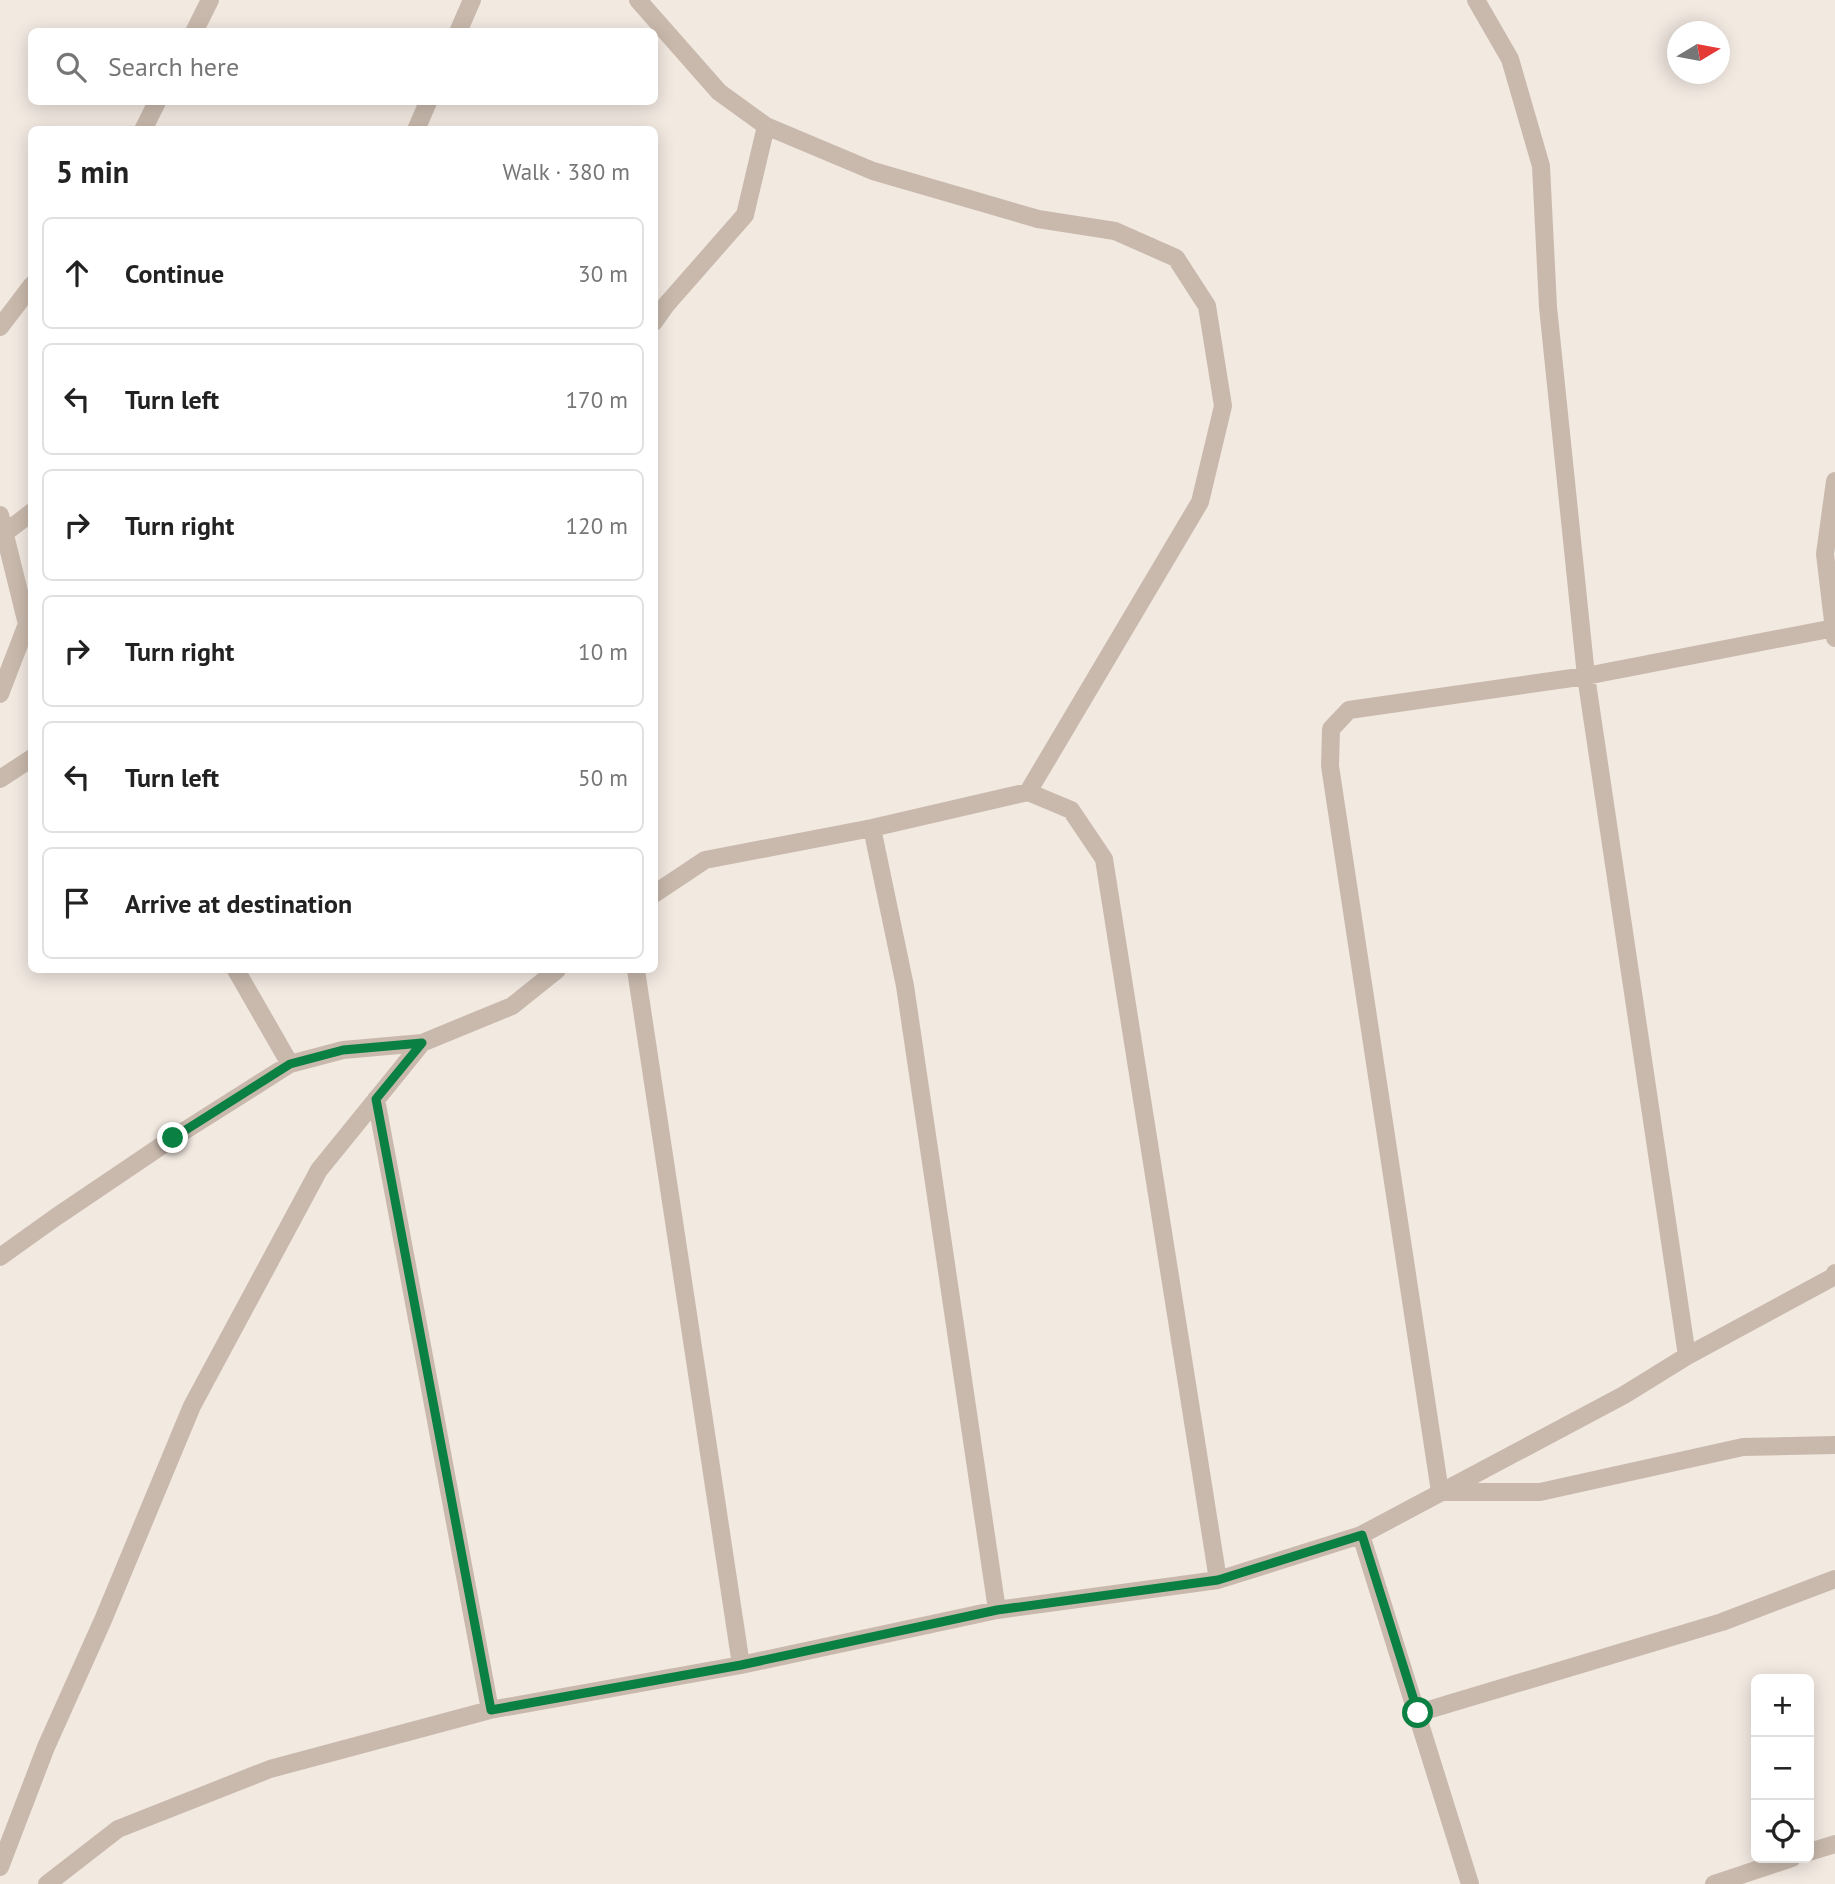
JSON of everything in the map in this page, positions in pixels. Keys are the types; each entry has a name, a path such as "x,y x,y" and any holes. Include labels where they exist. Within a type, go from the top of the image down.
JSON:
{"street":[{"path":"196,28 210,0"},
{"path":"460,28 472,0"},
{"path":"638,0 719,92 766,126 873,171 1038,219 1115,231 1176,258 1207,306 1223,406 1200,502 1028,792"},
{"path":"1476,0 1510,59 1541,166 1548,307 1586,676 1687,1356"},
{"path":"145,126 156,105"},
{"path":"418,126 427,105"},
{"path":"658,316 745,215 766,126"},
{"path":"0,327 28,290"},
{"path":"1440,1492 1330,766 1331,729 1349,710 1586,676 1835,633 1825,555 1835,481"},
{"path":"28,514 3,523 28,625"},
{"path":"0,694 28,631"},
{"path":"0,779 28,761"},
{"path":"658,891 705,860 872,828 1028,792 1071,810 1104,859 1218,1580"},
{"path":"872,828 905,986 997,1610"},
{"path":"238,973 290,1064"},
{"path":"0,1257 173,1138 290,1064 343,1050 422,1043 512,1006 553,973"},
{"path":"636,973 741,1665"},
{"path":"0,1867 46,1748 103,1620 192,1406 319,1170 422,1043"},
{"path":"376,1099 491,1710"},
{"path":"47,1884 118,1829 271,1769 491,1710 741,1665 997,1610 1218,1580 1362,1535 1624,1395 1687,1356 1835,1273"},
{"path":"1440,1492 1540,1492 1743,1447 1835,1445"},
{"path":"1362,1535 1470,1884"},
{"path":"1418,1713 1722,1622 1835,1579"},
{"path":"1814,1850 1835,1844"},
{"path":"1714,1884 1778,1863"}],"route":[{"path":"173,1138 290,1064 343,1050 422,1043 376,1099 491,1710 741,1665 997,1610 1218,1580 1362,1535 1418,1713"}]}
